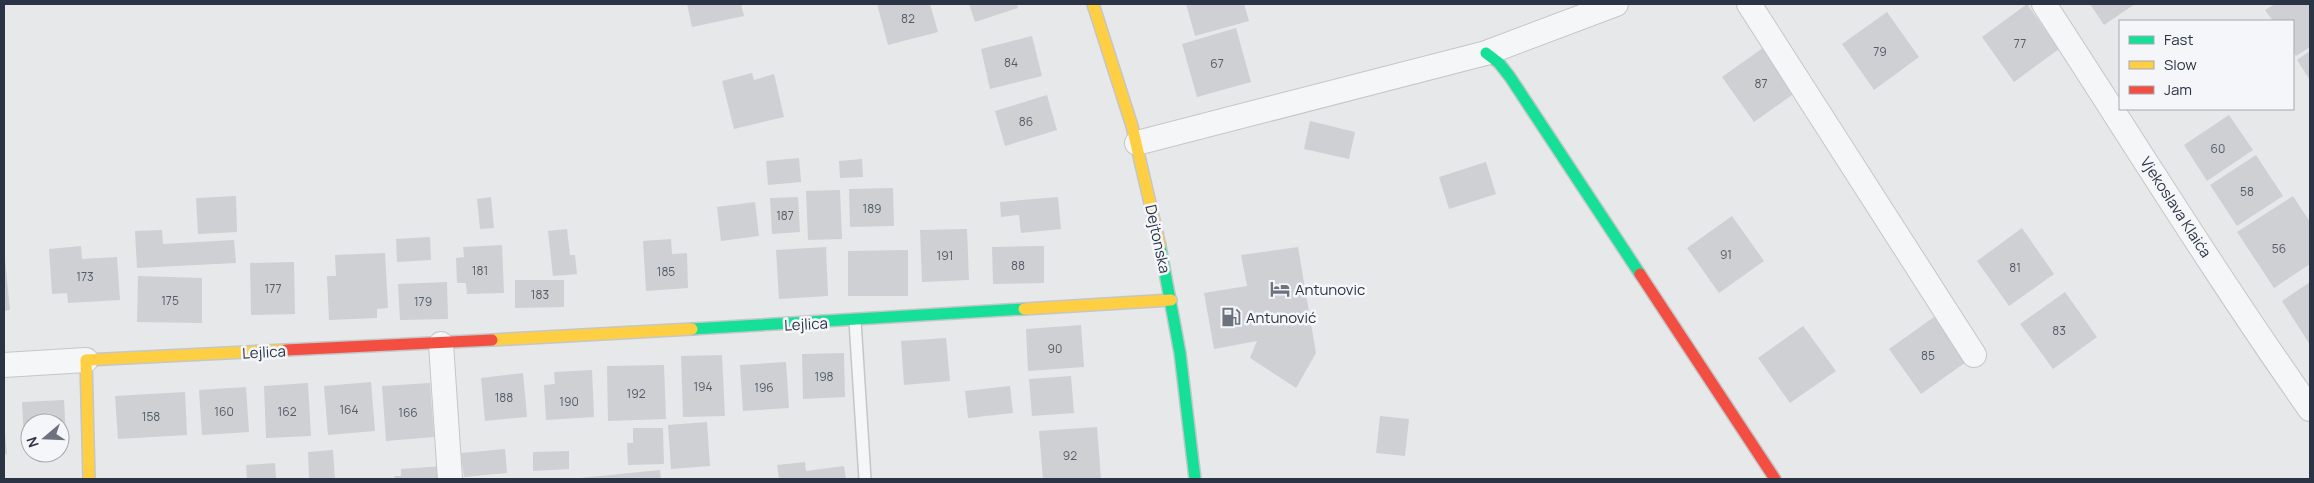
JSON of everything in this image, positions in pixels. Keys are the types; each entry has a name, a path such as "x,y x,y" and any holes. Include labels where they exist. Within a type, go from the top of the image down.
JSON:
{"street":[{"name":"Dejtonska","path":"1093,4 1137,143 1171,300 1193,451 1195,479"},
{"path":"1137,143 1486,53 1616,4"},
{"path":"1749,4 1974,355"},
{"name":"Vjekoslava Klaića","path":"2044,4 2208,255 2252,326 2310,409"},
{"path":"1486,53 1499,63 1510,77 1775,479"},
{"name":"Lejlica","path":"4,365 441,344 855,321 1171,300"},
{"path":"441,344 450,479"},
{"path":"86,360 90,479"}],"lane":[{"path":"855,321 865,479"}],"building":[{"path":"687,4 741,4 744,16 692,27"},
{"path":"877,4 930,4 938,32 888,45"},
{"path":"969,4 1017,4 1018,8 975,22"},
{"path":"1186,4 1244,4 1249,21 1195,36"},
{"path":"2027,4 2059,49 2014,82 1982,37"},
{"path":"2090,4 2135,4 2104,25"},
{"path":"2275,4 2310,4 2310,47 2296,56 2294,53 2294,20 2272,20 2265,10"},
{"path":"1887,12 1919,57 1874,90 1842,44"},
{"path":"1236,28 1251,82 1197,97 1182,44"},
{"path":"1032,36 1042,76 990,89 981,49"},
{"path":"1767,45 1799,90 1754,122 1722,77"},
{"path":"2310,51 2310,80 2297,60"},
{"path":"752,73 754,80 774,74 784,117 734,129 722,81"},
{"path":"1047,95 1057,130 1005,146 995,111"},
{"path":"2229,115 2253,150 2207,181 2184,145"},
{"path":"1310,121 1355,132 1349,159 1304,149"},
{"path":"2256,155 2283,196 2237,226 2210,185"},
{"path":"799,158 801,182 768,185 766,161"},
{"path":"862,159 863,177 840,178 839,161"},
{"path":"1486,162 1496,194 1449,209 1439,177"},
{"path":"893,188 894,226 850,227 849,189"},
{"path":"840,190 842,239 808,240 806,191"},
{"path":"236,196 237,232 198,234 196,198"},
{"path":"2293,196 2310,222 2310,264 2274,288 2237,232"},
{"path":"491,197 494,228 480,229 477,199"},
{"path":"798,197 800,232 772,234 770,198"},
{"path":"1058,197 1061,229 1021,233 1019,215 1001,217 1000,202"},
{"path":"755,202 759,236 721,241 717,207"},
{"path":"1732,216 1764,261 1719,293 1687,248"},
{"path":"2022,228 2054,274 2009,306 1977,261"},
{"path":"567,229 570,255 575,255 577,274 553,276 548,231"},
{"path":"967,229 969,280 922,282 920,230"},
{"path":"162,230 163,244 234,240 236,263 137,268 135,231"},
{"path":"430,237 431,260 397,262 396,239"},
{"path":"671,239 672,254 687,253 688,288 646,291 643,241"},
{"path":"502,245 504,293 467,294 466,283 457,283 456,258 464,257 463,247"},
{"path":"81,246 82,259 117,257 120,300 68,303 67,293 52,294 49,249"},
{"path":"1044,246 1044,283 993,284 992,247"},
{"path":"826,247 828,296 779,299 776,250"},
{"path":"1298,247 1316,353 1296,388 1250,358 1257,341 1214,349 1204,293 1247,286 1241,255"},
{"path":"908,250 908,296 848,296 848,251"},
{"path":"385,253 388,308 377,309 377,318 329,320 327,276 336,276 335,255"},
{"path":"4,260 10,310 4,311"},
{"path":"294,262 295,314 251,315 250,263"},
{"path":"138,276 202,278 202,323 137,322"},
{"path":"515,280 564,280 564,307 515,308"},
{"path":"447,282 448,319 400,320 398,284"},
{"path":"2310,282 2310,345 2282,301"},
{"path":"2065,292 2097,337 2053,369 2020,324"},
{"path":"1934,317 1966,362 1921,394 1889,349"},
{"path":"1081,325 1084,367 1028,371 1026,329"},
{"path":"1803,326 1836,371 1790,403 1758,358"},
{"path":"946,338 950,381 904,385 901,341"},
{"path":"844,353 845,397 803,399 802,354"},
{"path":"722,355 725,416 683,417 681,356"},
{"path":"786,362 789,408 743,411 740,365"},
{"path":"664,365 666,419 608,421 607,366"},
{"path":"592,370 594,417 546,420 544,385 555,384 554,372"},
{"path":"523,373 527,417 485,421 481,378"},
{"path":"1071,376 1074,413 1032,416 1029,379"},
{"path":"371,382 375,431 328,435 324,386"},
{"path":"308,383 311,436 266,438 264,386"},
{"path":"430,383 434,437 386,441 382,386"},
{"path":"1010,386 1013,413 968,418 965,391"},
{"path":"246,387 249,432 202,435 199,390"},
{"path":"185,392 187,435 118,439 115,396"},
{"path":"64,400 65,413 23,413 22,402"},
{"path":"1380,416 1409,419 1405,456 1376,453"},
{"path":"707,422 710,466 671,469 668,425"},
{"path":"1097,427 1101,479 1043,479 1039,431"},
{"path":"633,428 663,428 664,464 628,465 627,443 633,443"},
{"path":"5,434 7,454 4,454"},
{"path":"505,449 507,473 464,477 461,453"},
{"path":"333,450 335,479 309,479 308,452"},
{"path":"569,451 569,469 533,471 533,452"},
{"path":"805,462 806,471 844,466 846,479 779,479 777,465"},
{"path":"275,463 276,479 247,479 246,465"},
{"path":"443,466 444,479 395,479 394,476 401,476 401,469"},
{"path":"660,470 661,479 580,478"}],"traffic: fast":[{"path":"1486,53 1499,63 1510,77 1640,274"},
{"path":"1160,246 1180,353 1195,479"},
{"path":"692,329 1024,309"}],"traffic: slow":[{"path":"1093,4 1132,126 1160,246"},
{"path":"1024,309 1171,300"},
{"path":"492,340 692,329"},
{"path":"89,479 86,360 286,350"}],"traffic: jam":[{"path":"1640,274 1775,479"},
{"path":"286,350 492,340"}],"place":[{"name":"Antunovic","path":"1280,289"},
{"name":"Antunović","path":"1231,317"}]}
